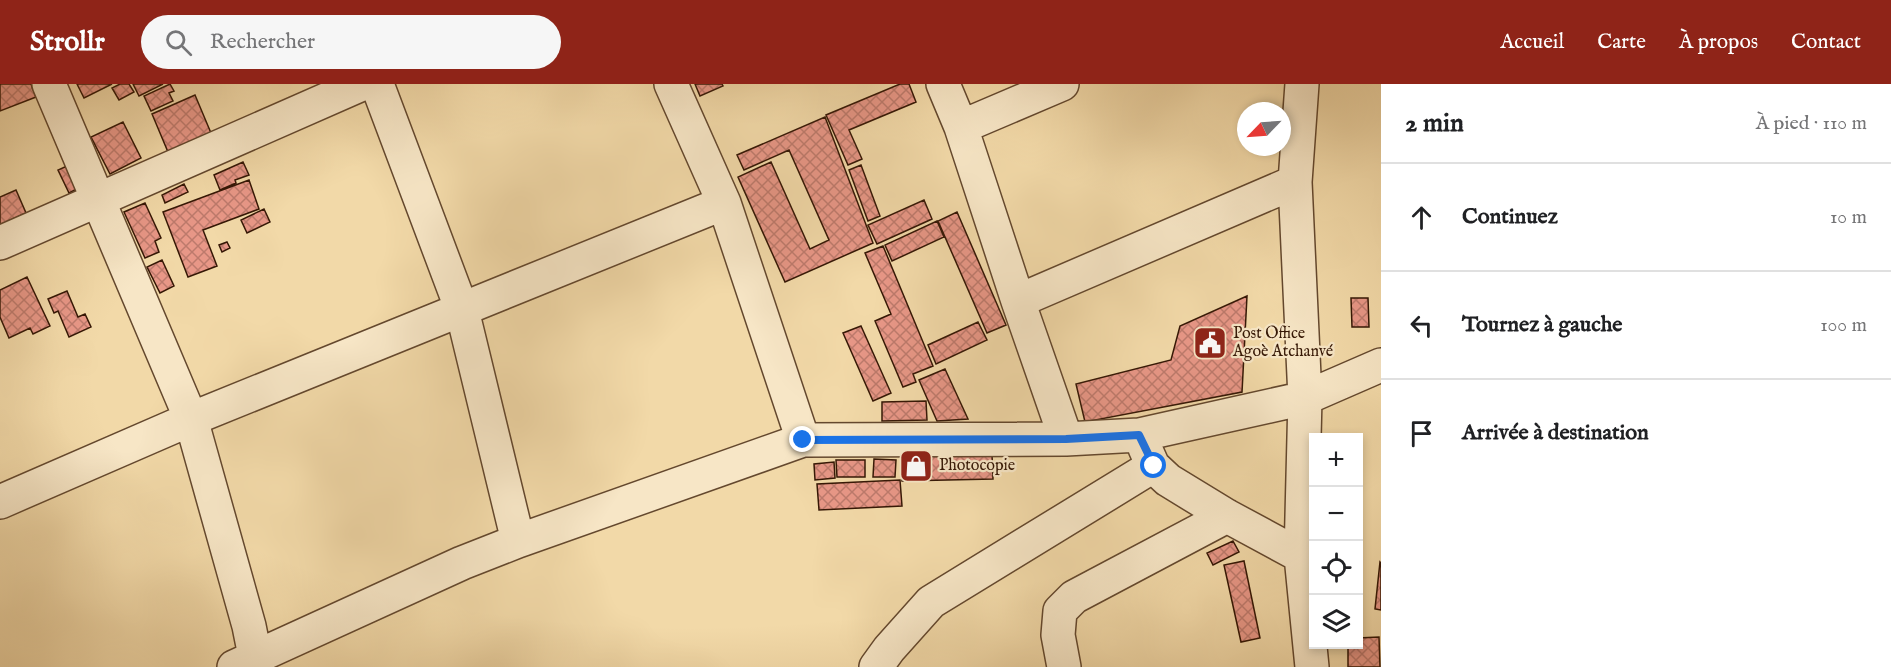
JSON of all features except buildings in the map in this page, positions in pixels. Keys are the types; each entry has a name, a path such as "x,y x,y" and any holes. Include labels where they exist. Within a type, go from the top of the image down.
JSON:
{"street":[{"path":"49,84 191,419 249,626 245,662"},
{"path":"0,243 362,84"},
{"path":"377,84 462,310 518,542"},
{"path":"671,84 724,203 803,440"},
{"path":"943,84 961,127 1066,439"},
{"path":"961,127 1062,84"},
{"path":"1302,84 1294,182 1305,398 1301,556 1312,667"},
{"path":"1018,301 1294,182"},
{"path":"0,502 191,419 724,203"},
{"path":"245,662 462,563 803,440 1066,439 1139,435 1305,398 1381,365"},
{"path":"1139,435 1154,466 1168,480 1227,516 1301,556"},
{"path":"876,667 931,602 1154,466"},
{"path":"1064,667 1058,635 1060,611 1074,597 1227,516"}],"place":[{"name":"Post Office Agoè Atchanvé","path":"1210,343"},
{"name":"Photocopie","path":"916,466"}],"route":[{"path":"803,440 1066,439 1139,435 1154,466"}]}
